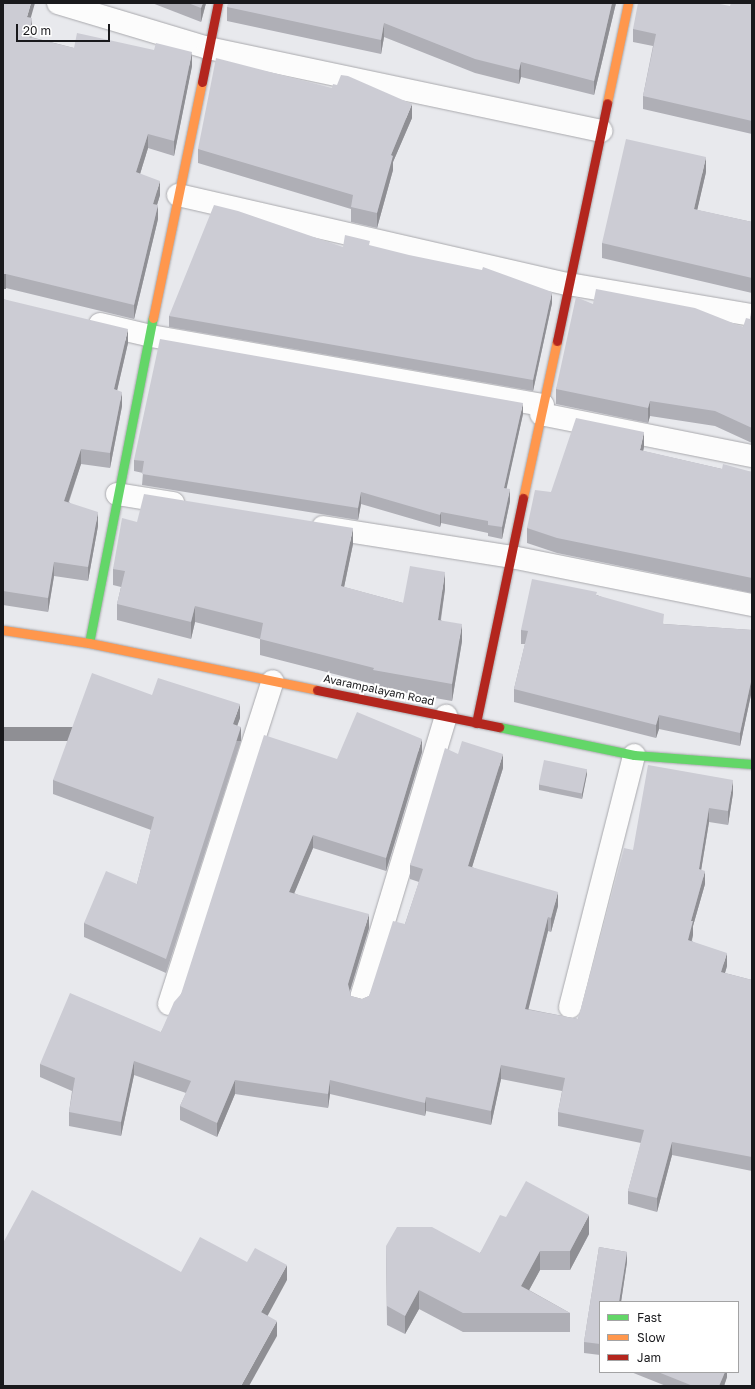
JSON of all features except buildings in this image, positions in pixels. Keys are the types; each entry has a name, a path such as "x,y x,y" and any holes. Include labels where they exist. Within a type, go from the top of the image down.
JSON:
{"street":[{"path":"58,3 208,48 601,131"},
{"path":"89,643 117,494 151,336 178,195 218,3"},
{"path":"476,723 628,3"},
{"path":"178,195 568,284 752,315"},
{"path":"83,320 151,336 542,410 752,456"},
{"path":"117,494 196,507"},
{"path":"306,524 512,556 752,606"},
{"name":"Avarampalayam Road","path":"3,630 89,643 634,755 752,764"},
{"path":"169,1004 273,681"},
{"path":"360,1002 446,716"},
{"path":"570,1007 634,755"}],"traffic: fast":[{"path":"89,643 153,318"},
{"path":"499,727 634,755 752,764"}],"traffic: slow":[{"path":"607,103 628,3"},
{"path":"153,318 202,82"},
{"path":"523,498 557,341"},
{"path":"3,630 89,643 317,690"}],"traffic: jam":[{"path":"202,82 218,3"},
{"path":"557,341 607,103"},
{"path":"476,723 523,498"},
{"path":"317,690 499,727"}]}
